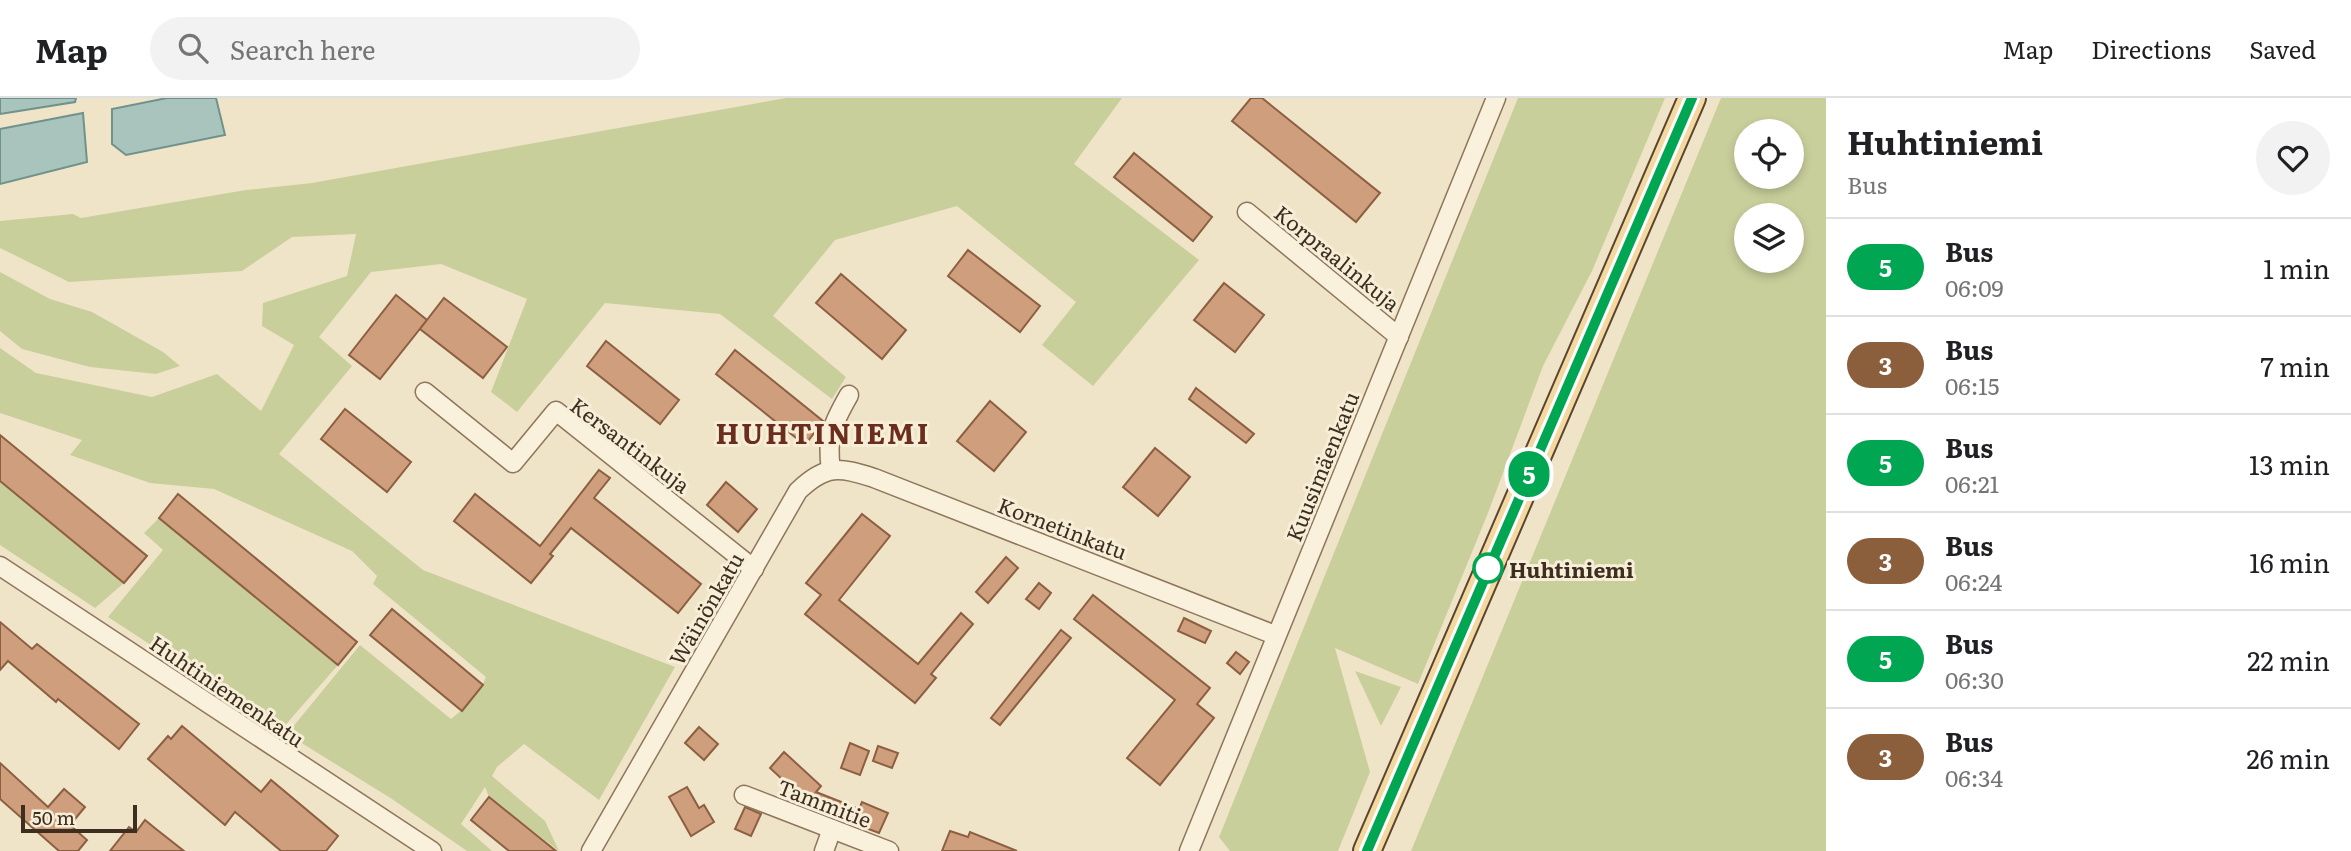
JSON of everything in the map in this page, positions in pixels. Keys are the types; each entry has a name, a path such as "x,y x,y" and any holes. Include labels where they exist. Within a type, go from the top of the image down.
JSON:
{"main road":[{"path":"1367,851 1692,98"}],"street":[{"name":"Kuusimäenkatu","path":"1189,851 1496,98"},
{"name":"Korpraalinkuja","path":"1247,212 1399,337"},
{"name":"Kersantinkuja","path":"425,392 513,463 556,411 754,569"},
{"path":"831,470 828,449 834,421 849,395"},
{"name":"Kornetinkatu","path":"831,470 851,471 874,478 1275,635"},
{"name":"Wäinönkatu","path":"591,851 798,491 814,476 831,470"},
{"name":"Huhtiniemenkatu","path":"0,566 432,851"},
{"name":"Tammitie","path":"744,795 889,851"},
{"path":"824,851 832,829"}],"green space":[{"path":"786,98 1122,98 1074,164 1199,260 1093,386 1042,345 1076,302 957,206 835,240 773,316 846,377 832,399 720,314 605,303 517,412 491,392 527,299 441,264 371,272 319,337 352,366 279,454 423,570 675,667 599,800 524,744 497,767 492,776 545,821 559,851 489,797 485,787 461,824 492,851 467,851 392,799 287,734 360,645 451,719 471,700 486,677 373,584 377,576 352,551 214,489 150,483 70,455 82,440 0,413 0,348 36,373 152,397 217,374 261,411 294,345 262,326 263,303 347,276 356,234 292,237 242,271 69,282 0,248 0,221 73,214 81,218 246,190 312,183"},
{"path":"1518,98 1665,98 1592,271 1543,366 1488,513 1418,684 1335,648 1370,772 1338,851 1230,851 1219,837"},
{"path":"1721,98 1826,98 1826,851 1411,851"},
{"path":"0,272 50,299 92,312 163,352 180,366 156,374 90,367 22,349 0,331"},
{"path":"0,481 124,583 95,608 0,545"},
{"path":"159,518 338,665 281,730 108,617 163,550 144,533"},
{"path":"1355,671 1401,687 1381,726"}],"water":[{"path":"0,98 76,98 75,102 0,114"},
{"path":"167,98 216,98 225,135 126,155 112,144 112,109"},
{"path":"83,113 87,162 0,184 0,129"}],"building":[{"path":"1251,98 1262,98 1380,193 1356,222 1232,121"},
{"path":"1134,153 1212,217 1193,241 1114,177"},
{"path":"968,250 1040,306 1020,332 948,276"},
{"path":"841,274 906,330 882,359 816,303"},
{"path":"1224,283 1264,315 1235,352 1194,320"},
{"path":"396,295 427,320 380,379 349,355"},
{"path":"444,298 507,347 483,378 420,329"},
{"path":"606,341 679,400 660,424 587,366"},
{"path":"735,350 823,421 805,445 716,374"},
{"path":"1196,388 1254,434 1246,443 1189,399"},
{"path":"990,401 1026,432 994,471 957,441"},
{"path":"345,409 411,462 387,492 321,439"},
{"path":"0,435 147,556 124,583 0,481"},
{"path":"1155,448 1190,477 1158,516 1123,487"},
{"path":"599,470 610,478 594,498 701,584 678,613 571,528 531,583 454,521 475,494 540,546"},
{"path":"726,482 757,509 738,532 707,505"},
{"path":"178,494 357,642 338,665 159,518"},
{"path":"862,514 890,536 839,600 918,664 961,613 973,624 931,674 936,678 915,703 805,614 821,595 806,583"},
{"path":"1006,557 1018,568 988,603 976,592"},
{"path":"1039,583 1051,593 1039,609 1026,599"},
{"path":"1093,595 1210,688 1197,704 1214,718 1160,785 1127,758 1175,700 1074,619"},
{"path":"392,609 483,685 462,711 370,635"},
{"path":"1184,618 1211,631 1205,643 1178,631"},
{"path":"0,622 32,649 37,644 139,724 119,749 58,699 56,702 8,661 0,670"},
{"path":"1061,630 1071,638 1000,725 991,718"},
{"path":"1236,652 1249,662 1240,674 1227,663"},
{"path":"182,726 261,792 271,780 338,836 326,851 281,851 235,812 225,825 148,759 168,736 171,739"},
{"path":"699,727 718,744 704,760 685,743"},
{"path":"850,743 869,751 860,775 841,768"},
{"path":"878,746 898,753 892,768 873,761"},
{"path":"784,752 821,786 816,792 859,809 862,802 888,813 879,833 813,808 770,768"},
{"path":"0,763 48,807 64,789 85,807 70,825 87,840 78,851 59,851 0,799"},
{"path":"687,787 699,808 704,805 714,822 691,836 669,797"},
{"path":"489,797 556,851 509,851 471,820"},
{"path":"745,807 761,814 751,836 735,829"},
{"path":"145,820 184,851 110,851 129,827 136,832"},
{"path":"950,831 968,837 970,832 1017,851 942,851"}],"bus line":[{"name":"5","path":"1367,851 1692,98"}],"place":[{"name":"Huhtiniemi","path":"1488,568"}],"district":[{"name":"HUHTINIEMI","path":"823,432"}]}
